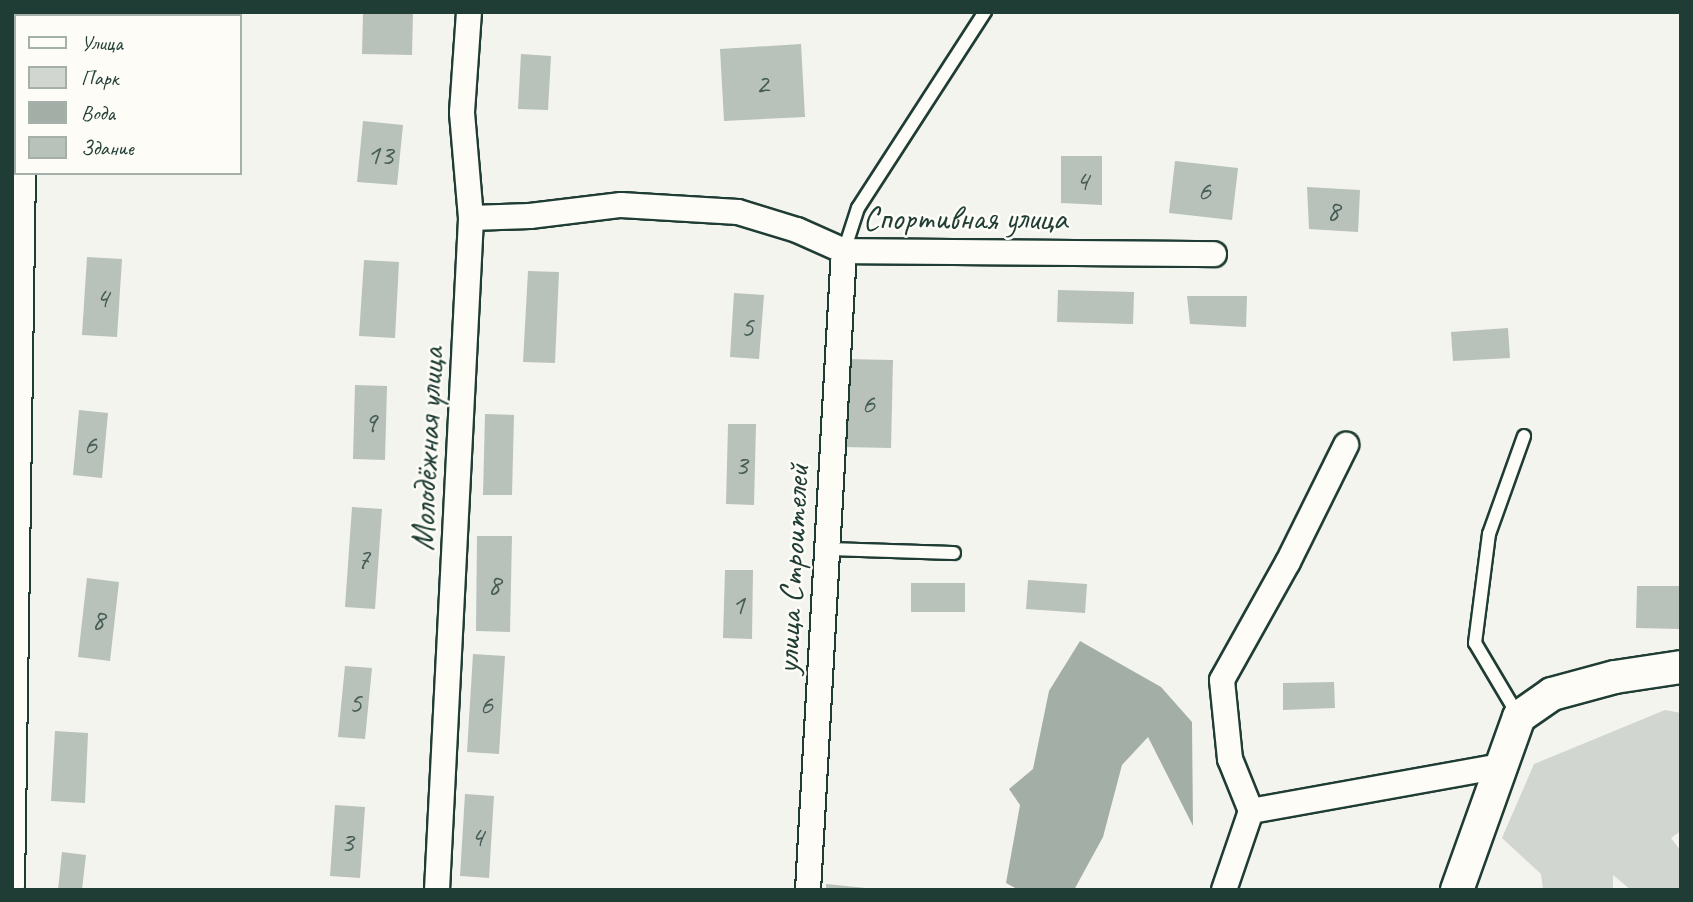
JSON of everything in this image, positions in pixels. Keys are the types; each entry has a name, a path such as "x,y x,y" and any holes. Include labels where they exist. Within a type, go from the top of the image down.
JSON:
{"street":[{"name":"Молодёжная улица","path":"437,890 471,218 463,112 469,12"},
{"path":"13,885 23,175"},
{"name":"Спортивная улица","path":"471,218 530,216 621,205 738,212 797,230 844,251 1214,254"},
{"name":"улица Строителей","path":"808,890 844,251"},
{"path":"1224,890 1251,811 1230,759 1222,680 1288,562 1346,445"},
{"path":"1457,890 1519,717 1552,694 1615,677 1681,667"},
{"path":"1251,811 1500,766"}],"lane":[{"path":"844,251 858,208 985,12"},
{"path":"1519,717 1475,643 1489,534 1524,436"},
{"path":"828,549 954,554"}],"green space":[{"path":"1665,710 1681,713 1681,831 1671,838 1681,851 1681,890 1631,890 1613,875 1613,890 1543,890 1541,874 1502,838 1534,764"}],"water":[{"path":"1080,641 1161,687 1192,722 1193,826 1148,737 1122,765 1103,837 1074,890 1019,890 1006,883 1020,805 1009,789 1033,769 1049,691"}],"building":[{"path":"363,12 413,12 412,55 362,54"},
{"path":"801,44 805,117 724,121 720,49"},
{"path":"521,54 551,56 548,110 518,109"},
{"path":"363,121 403,125 397,185 357,182"},
{"path":"1061,156 1102,156 1102,205 1061,203"},
{"path":"1175,161 1238,168 1232,220 1169,213"},
{"path":"1307,187 1360,190 1358,232 1309,229"},
{"path":"87,257 122,259 117,337 82,335"},
{"path":"364,260 399,262 395,338 359,336"},
{"path":"528,271 559,272 555,363 523,362"},
{"path":"1058,290 1134,292 1133,324 1057,322"},
{"path":"734,293 764,295 759,359 730,357"},
{"path":"1187,296 1247,296 1246,327 1190,324"},
{"path":"1508,328 1510,358 1453,361 1451,332"},
{"path":"845,359 893,360 891,448 843,447"},
{"path":"355,385 387,386 385,460 353,459"},
{"path":"79,410 108,413 102,478 73,475"},
{"path":"485,414 514,415 512,495 483,495"},
{"path":"728,424 756,424 754,505 726,504"},
{"path":"352,507 382,509 375,609 345,607"},
{"path":"477,536 512,536 510,632 476,631"},
{"path":"725,570 753,570 752,639 723,638"},
{"path":"87,578 119,582 110,661 78,657"},
{"path":"1028,580 1087,584 1085,613 1026,609"},
{"path":"911,583 965,583 965,612 911,612"},
{"path":"1637,586 1681,586 1681,629 1636,628"},
{"path":"473,654 505,656 499,754 467,752"},
{"path":"345,666 372,668 365,739 338,737"},
{"path":"1334,682 1335,708 1283,710 1283,683"},
{"path":"55,731 88,733 85,803 51,801"},
{"path":"465,794 494,796 489,878 460,876"},
{"path":"335,805 365,807 360,878 330,876"},
{"path":"62,852 86,855 82,890 58,890"},
{"path":"826,884 866,888 866,890 826,890"}]}
